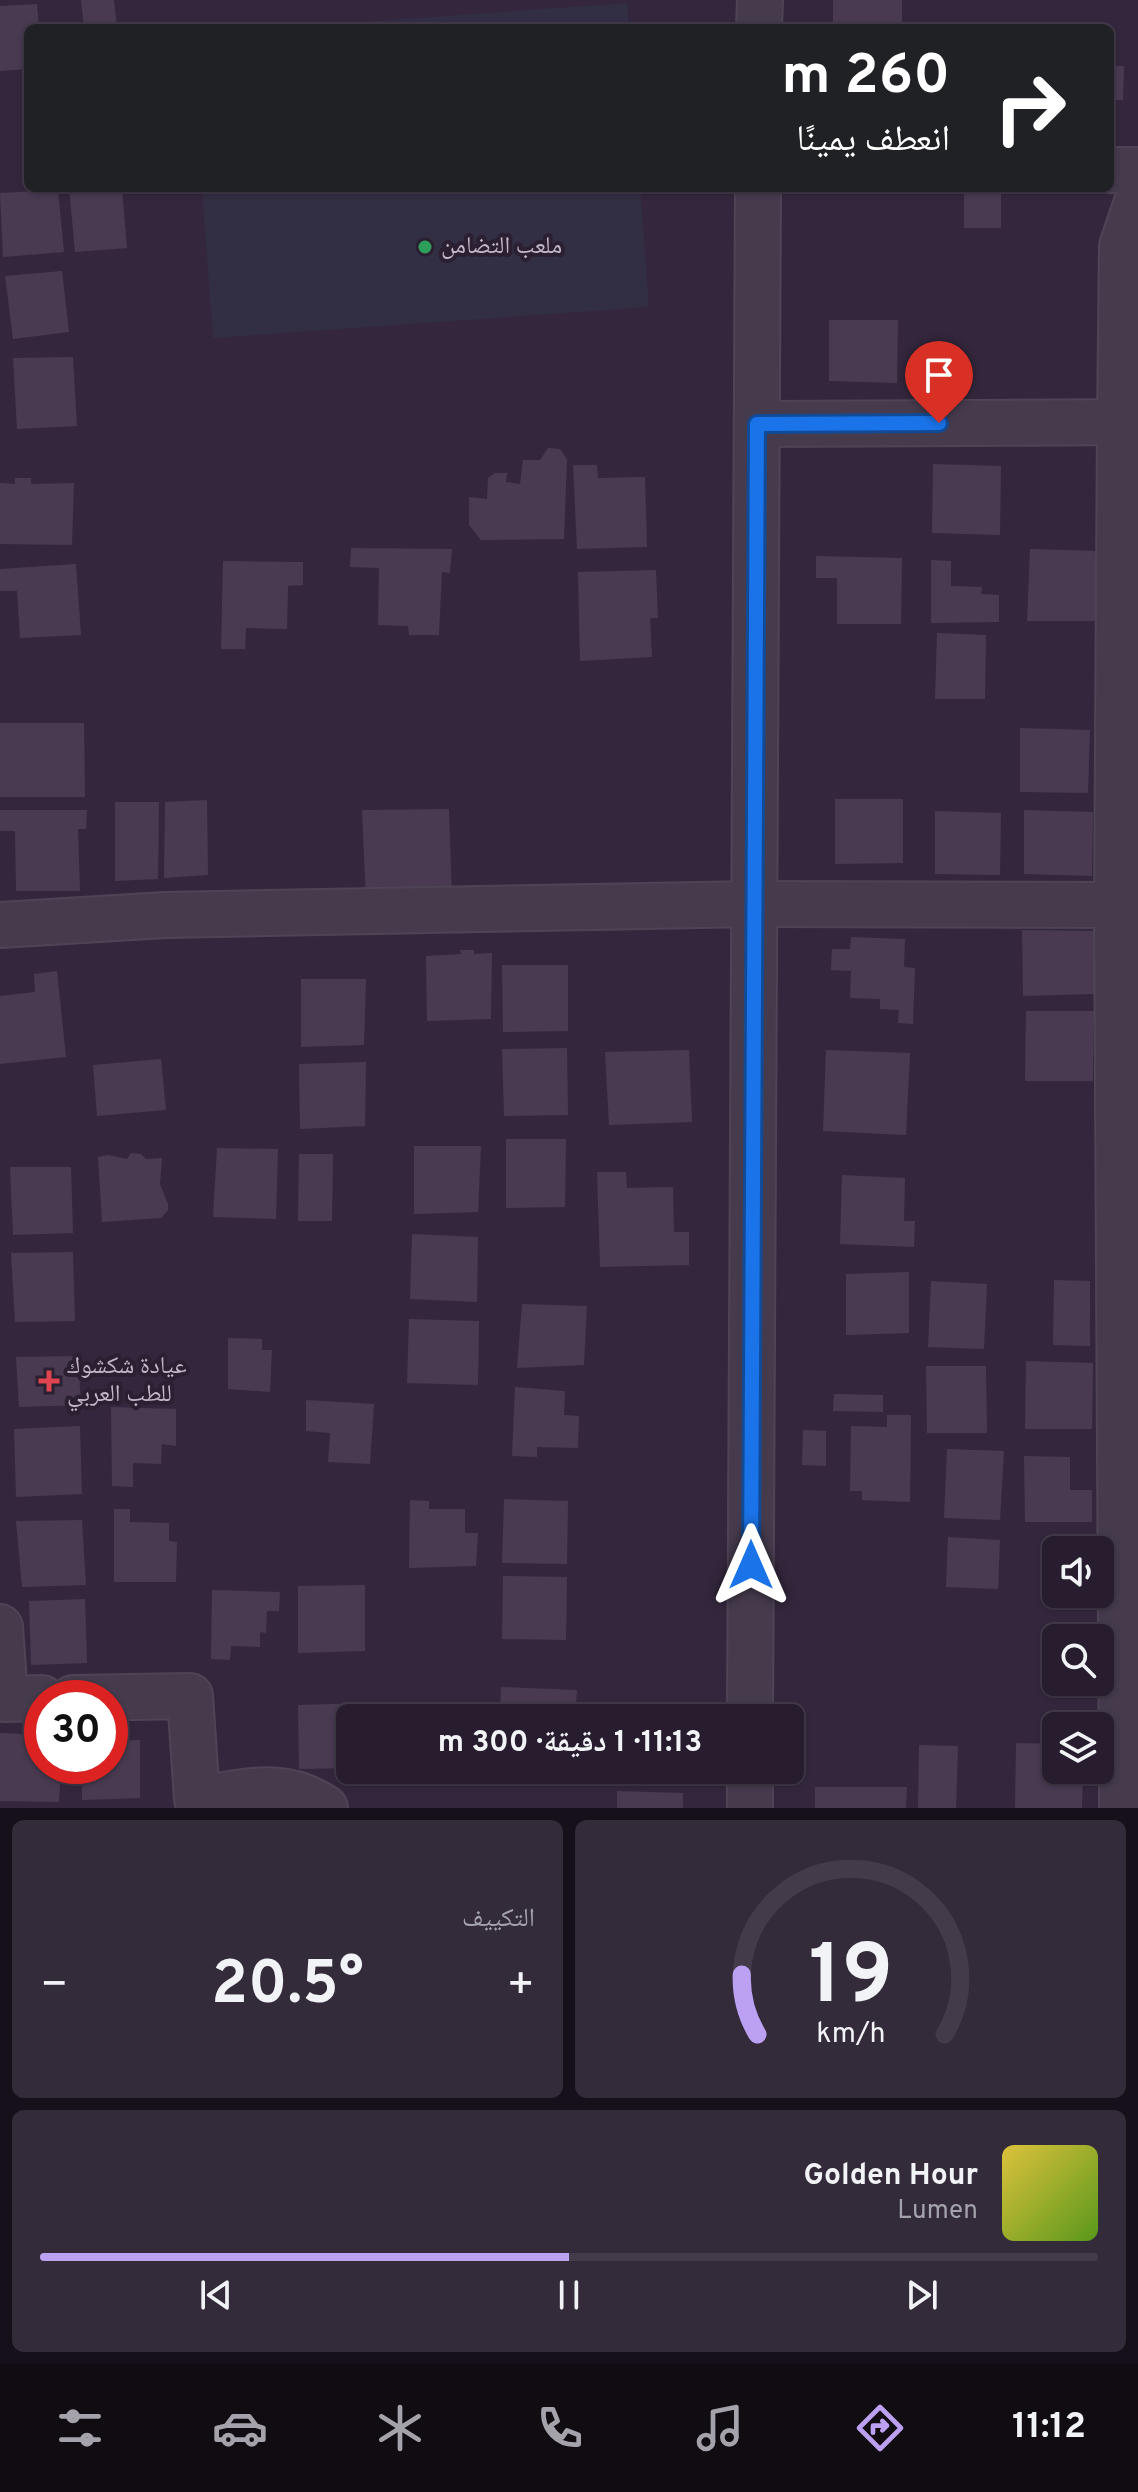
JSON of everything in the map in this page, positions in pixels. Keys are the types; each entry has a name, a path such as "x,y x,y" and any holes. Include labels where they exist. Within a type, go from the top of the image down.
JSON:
{"street":[{"path":"759,24 760,0"},
{"path":"1114,170 1138,170"},
{"path":"750,1704 758,192"},
{"path":"1122,1808 1129,422 1122,246 1138,199"},
{"path":"757,424 1129,422"},
{"path":"0,925 165,915 754,904 1128,906"},
{"path":"0,1627 5,1699 24,1698"},
{"path":"128,1697 190,1696 183,1804 272,1790 302,1793 325,1808"},
{"path":"750,1784 750,1808"}],"shaded area":[{"path":"627,3 629,24 336,24"},
{"name":"ملعب التضامن","path":"202,192 640,192 649,307 213,338"}],"building":[{"path":"81,0 114,0 117,24 84,24"},
{"path":"833,0 902,0 902,24 833,24"},
{"path":"37,4 39,24 24,24 24,69 0,71 0,6"},
{"path":"1114,66 1124,66 1123,100 1116,100 1116,144"},
{"path":"58,192 64,252 3,257 0,193"},
{"path":"69,192 122,192 127,248 75,252"},
{"path":"964,192 1001,192 1001,228 964,228"},
{"path":"62,271 69,332 13,339 5,276"},
{"path":"829,320 898,320 897,383 829,381"},
{"path":"73,357 77,426 17,429 13,358"},
{"path":"548,448 560,449 567,459 564,539 481,540 469,525 469,497 487,499 488,478 495,473 507,473 506,482 520,484 523,460 540,460"},
{"path":"933,464 1001,466 1000,535 932,533"},
{"path":"573,465 597,465 598,478 645,477 647,547 577,549"},
{"path":"15,478 31,478 31,484 74,483 72,545 0,544 0,483 15,484"},
{"path":"351,548 452,549 450,573 442,572 439,635 409,635 408,626 378,625 379,568 350,567"},
{"path":"1030,549 1100,551 1098,621 1027,621"},
{"path":"816,556 902,558 901,624 837,624 837,578 816,578"},
{"path":"931,560 951,561 951,586 982,587 981,594 999,595 999,622 931,623"},
{"path":"223,561 303,562 303,585 288,586 287,629 246,628 245,649 221,649"},
{"path":"76,564 81,635 20,638 17,591 0,591 0,569"},
{"path":"656,570 658,618 650,618 652,657 580,661 578,572"},
{"path":"937,633 986,635 985,699 935,699"},
{"path":"0,723 84,723 85,797 0,797"},
{"path":"1020,728 1090,730 1088,793 1020,792"},
{"path":"835,799 903,799 903,863 835,864"},
{"path":"207,800 208,875 164,878 165,802"},
{"path":"115,802 159,802 158,879 115,881"},
{"path":"449,809 452,897 366,900 362,810"},
{"path":"0,810 87,810 86,829 78,829 80,891 16,891 15,831 0,831"},
{"path":"1024,810 1093,812 1092,876 1024,874"},
{"path":"935,811 1001,813 1000,875 935,874"},
{"path":"1022,930 1095,931 1094,994 1023,996"},
{"path":"851,937 905,939 904,967 915,968 913,1024 898,1023 899,1010 880,1009 880,999 850,998 851,971 831,970 832,949 850,949"},
{"path":"460,950 474,950 474,954 492,953 491,1019 427,1021 426,956 461,954"},
{"path":"502,965 568,965 568,1031 503,1032"},
{"path":"57,971 66,1057 0,1064 0,996 35,992 34,974"},
{"path":"301,979 366,979 364,1045 301,1047"},
{"path":"1026,1011 1094,1011 1093,1081 1025,1081"},
{"path":"567,1048 568,1115 504,1116 502,1049"},
{"path":"689,1050 692,1122 609,1125 605,1052"},
{"path":"826,1050 910,1053 906,1135 823,1131"},
{"path":"161,1059 166,1110 97,1116 93,1065"},
{"path":"366,1062 365,1126 300,1129 299,1064"},
{"path":"506,1139 566,1139 565,1207 506,1208"},
{"path":"414,1146 481,1146 478,1212 414,1214"},
{"path":"217,1148 278,1149 276,1219 213,1217"},
{"path":"131,1153 141,1154 146,1159 162,1158 160,1184 168,1210 161,1218 102,1222 98,1157 108,1155 127,1159"},
{"path":"299,1154 333,1154 332,1221 298,1221"},
{"path":"10,1167 71,1167 73,1233 13,1235"},
{"path":"597,1172 626,1172 627,1188 673,1187 674,1232 689,1232 689,1265 600,1267"},
{"path":"842,1175 905,1178 904,1221 915,1221 914,1247 840,1244"},
{"path":"412,1234 478,1237 477,1302 410,1299"},
{"path":"73,1252 75,1321 15,1322 11,1253"},
{"path":"909,1272 909,1333 846,1335 846,1274"},
{"path":"1054,1280 1090,1281 1090,1346 1053,1345"},
{"path":"931,1281 987,1284 984,1349 928,1347"},
{"path":"522,1304 587,1306 584,1365 517,1368"},
{"path":"409,1319 479,1321 478,1385 407,1383"},
{"path":"228,1338 262,1339 262,1350 272,1350 270,1392 228,1389"},
{"name":"عيادة شكشوك للطب العربي","path":"78,1356 81,1405 19,1407 16,1357"},
{"path":"1026,1361 1093,1363 1092,1429 1025,1429"},
{"path":"926,1366 986,1366 987,1433 927,1433"},
{"path":"515,1387 565,1391 564,1415 579,1416 578,1448 537,1447 537,1457 512,1456"},
{"path":"834,1394 883,1395 883,1412 833,1411"},
{"path":"306,1400 374,1404 370,1464 328,1462 330,1433 306,1431"},
{"path":"111,1407 176,1409 176,1446 162,1444 161,1464 133,1463 133,1487 112,1486"},
{"path":"887,1415 911,1415 910,1502 862,1500 862,1491 850,1491 851,1426 887,1427"},
{"path":"80,1426 82,1494 16,1497 14,1429"},
{"path":"803,1430 826,1431 826,1466 802,1465"},
{"path":"947,1449 1004,1451 1000,1520 944,1518"},
{"path":"1024,1456 1070,1457 1070,1490 1092,1490 1092,1522 1025,1522"},
{"path":"504,1499 568,1501 567,1564 502,1563"},
{"path":"410,1500 429,1501 429,1509 465,1509 465,1533 478,1533 476,1566 409,1568"},
{"path":"114,1509 130,1509 130,1522 169,1523 169,1541 177,1542 176,1582 114,1582"},
{"path":"82,1520 86,1585 22,1587 16,1521"},
{"path":"948,1537 1000,1540 998,1589 946,1587"},
{"path":"503,1576 567,1577 566,1640 502,1639"},
{"path":"365,1585 365,1651 298,1653 298,1586"},
{"path":"212,1590 280,1592 279,1611 267,1611 266,1633 260,1632 260,1647 231,1646 230,1660 211,1659"},
{"path":"85,1599 87,1663 31,1665 29,1601"},
{"path":"501,1687 577,1690 576,1704 500,1704"},
{"path":"366,1703 336,1704 336,1768 299,1769 298,1705"},
{"path":"0,1733 24,1734 24,1784 60,1784 59,1802 0,1801"},
{"path":"128,1740 140,1740 140,1798 82,1800 82,1784 128,1784"},
{"path":"1016,1743 1042,1744 1042,1784 1083,1784 1082,1808 1015,1808"},
{"path":"919,1745 958,1746 956,1808 918,1808"},
{"path":"815,1787 907,1787 906,1808 815,1808"},
{"path":"617,1791 683,1793 683,1808 617,1808"}],"place":[{"name":"ملعب التضامن","path":"425,247"},
{"name":"عيادة شكشوك للطب العربي","path":"49,1381"}],"route":[{"path":"751,1565 757,424 939,423"}]}
